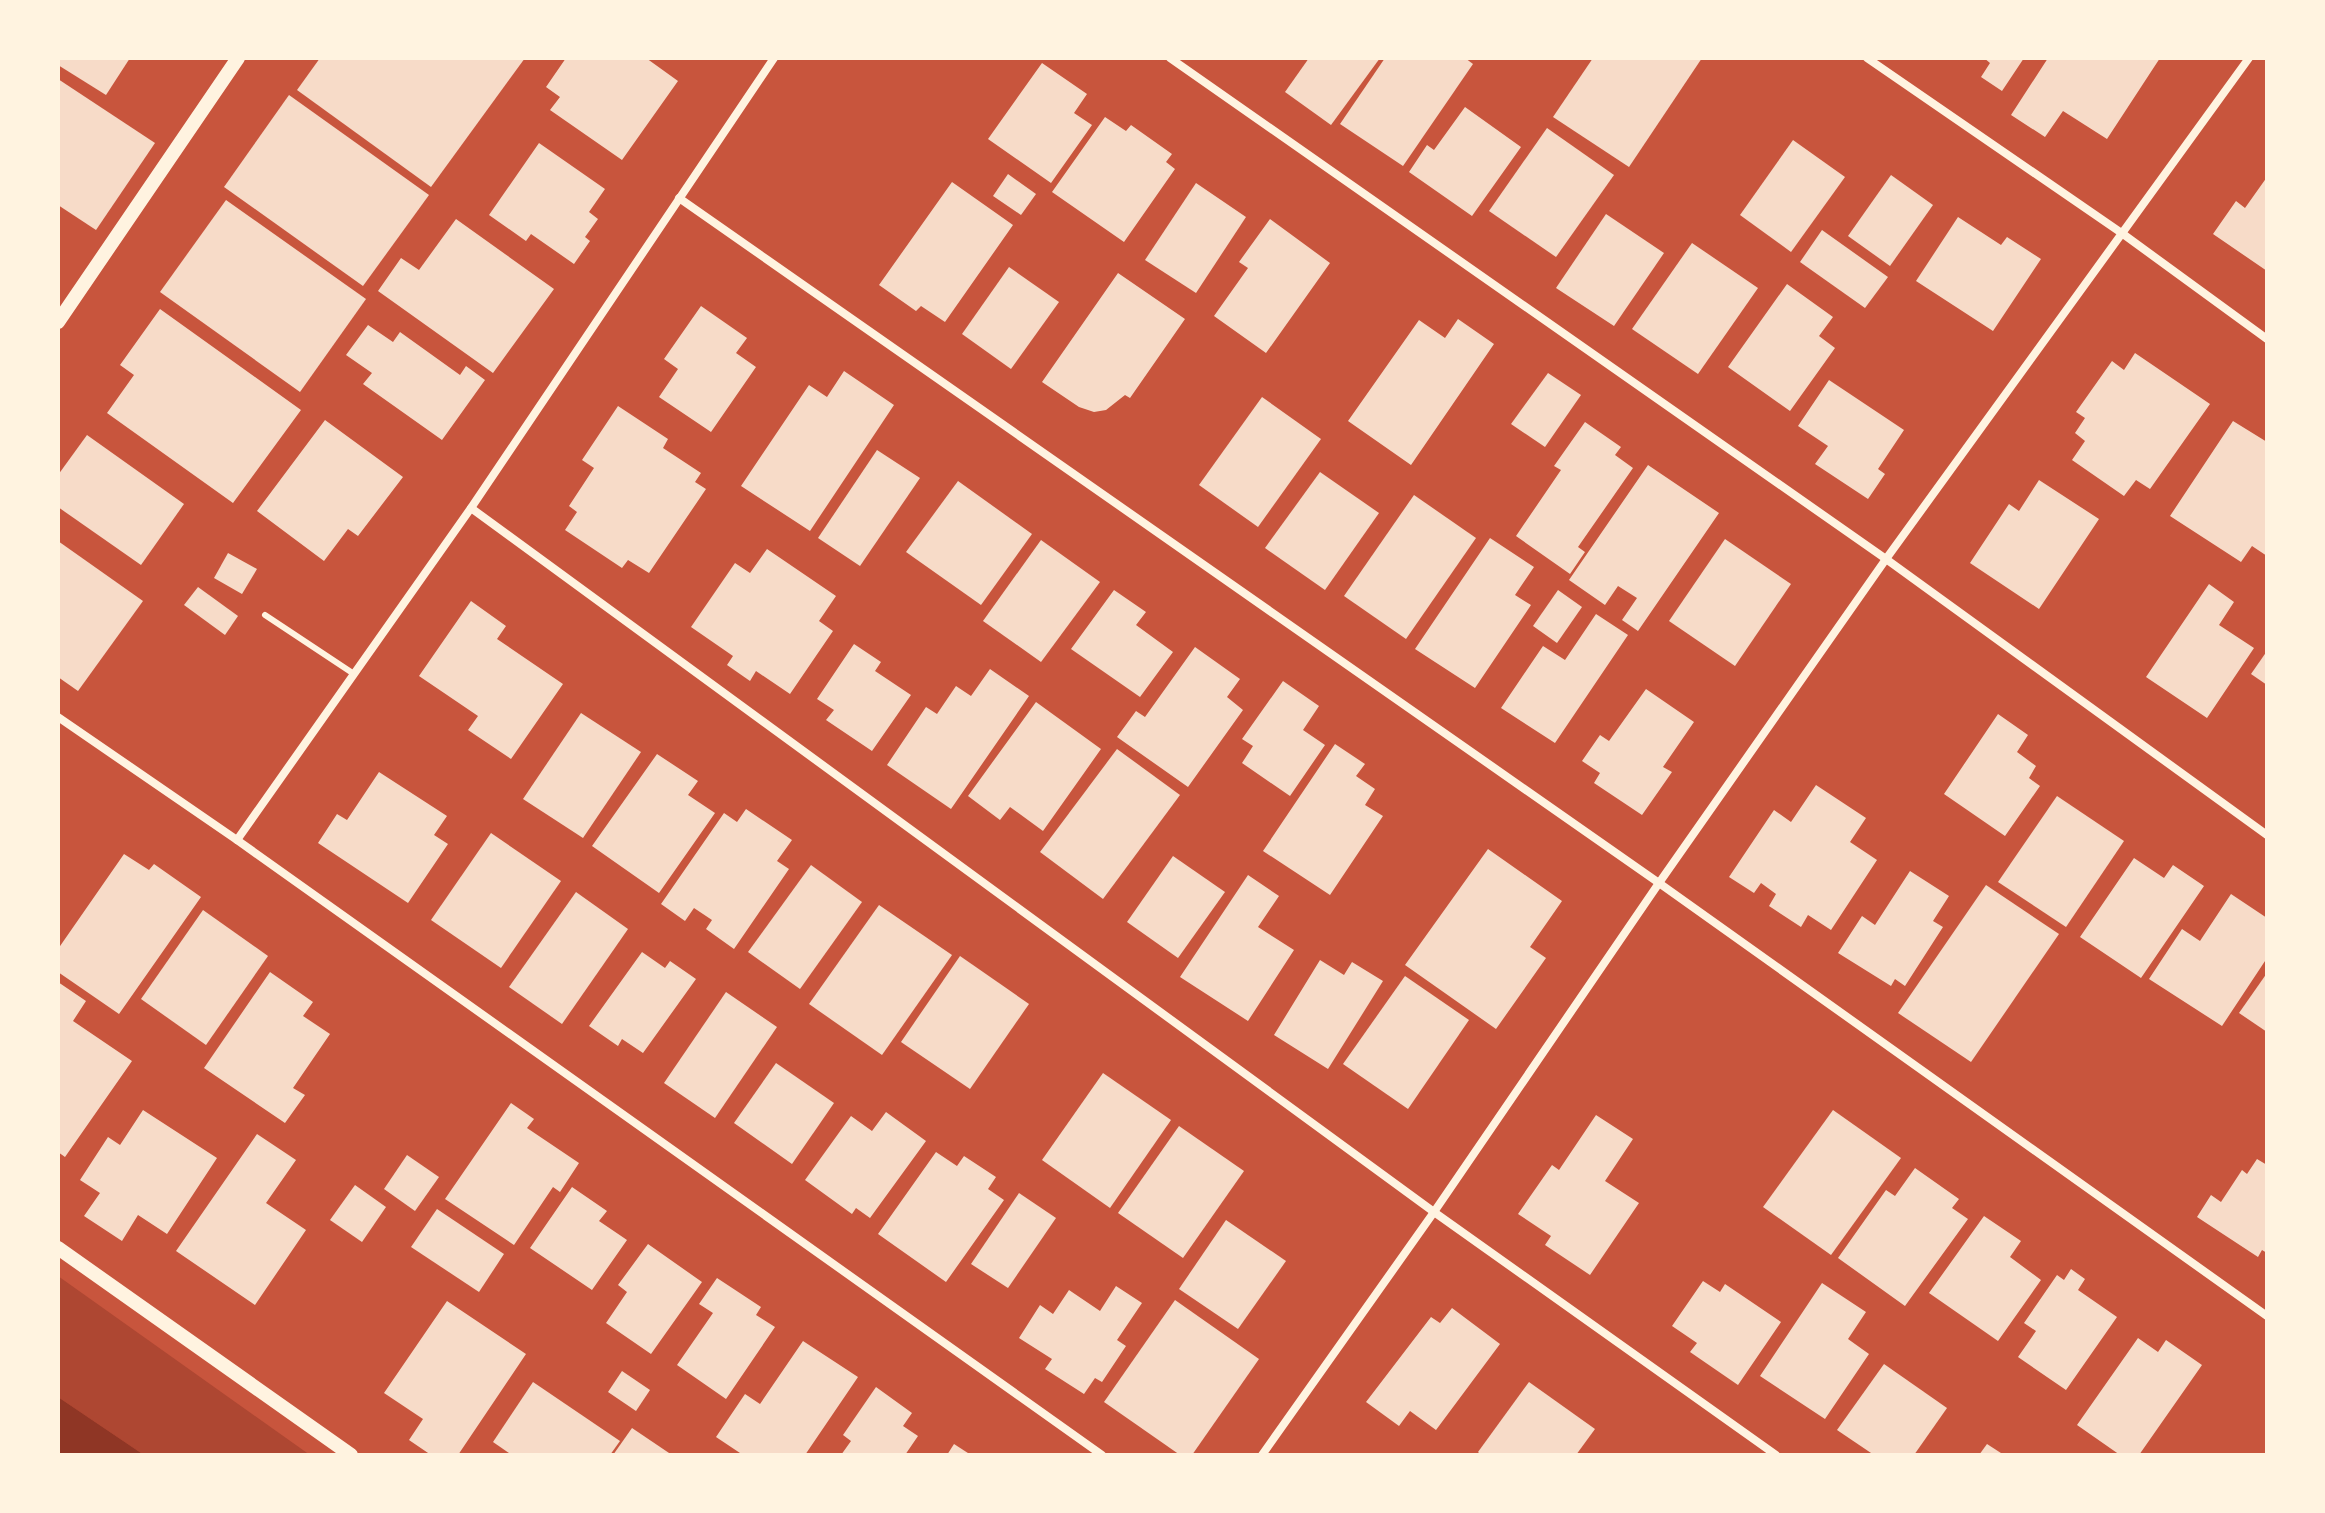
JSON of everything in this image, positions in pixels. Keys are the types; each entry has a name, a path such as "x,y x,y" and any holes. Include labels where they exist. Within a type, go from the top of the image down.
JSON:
{"street":[{"path":"58,322 238,58"},
{"path":"237,840 471,508 774,58"},
{"path":"1170,58 1886,559 2267,835"},
{"path":"1867,58 2123,234 2267,339"},
{"path":"1262,1455 1886,559 2249,58"},
{"path":"679,198 1659,883 2267,1316"},
{"path":"471,508 1434,1212 1776,1455"},
{"path":"58,717 237,840 1102,1455"},
{"path":"58,1248 351,1455"}],"lane":[{"path":"265,615 354,674"}],"shaded area":[{"path":"58,1276 310,1455 144,1455 58,1397"},
{"path":"58,1397 144,1455 58,1455"}],"building":[{"path":"58,58 130,58 106,95 58,65"},
{"path":"320,58 525,58 431,187 297,90"},
{"path":"566,58 646,58 678,81 622,160 550,110 560,97 546,87"},
{"path":"1309,58 1380,58 1331,125 1285,92"},
{"path":"1385,58 1465,58 1473,64 1403,166 1340,124"},
{"path":"1593,58 1702,58 1629,167 1553,117"},
{"path":"1984,58 2024,58 2002,91 1981,77 1990,63"},
{"path":"2048,58 2160,58 2107,139 2063,111 2045,137 2011,115"},
{"path":"1042,63 1087,94 1074,113 1092,125 1051,183 988,139"},
{"path":"58,79 155,143 96,230 58,205"},
{"path":"289,95 429,195 363,286 224,187"},
{"path":"1465,107 1521,147 1472,216 1409,172 1427,145 1434,150"},
{"path":"1105,117 1126,131 1131,125 1172,154 1166,162 1175,169 1124,242 1052,192"},
{"path":"1547,128 1614,175 1556,257 1489,211"},
{"path":"1793,140 1845,177 1791,252 1740,215"},
{"path":"539,143 605,189 589,212 598,219 585,237 590,241 574,264 531,234 526,241 489,215"},
{"path":"1008,174 1036,194 1021,215 993,196"},
{"path":"1891,175 1933,205 1890,266 1848,236"},
{"path":"2267,177 2267,271 2213,234 2236,201 2245,208"},
{"path":"952,182 1013,225 945,322 921,306 916,311 879,285"},
{"path":"1196,183 1246,217 1196,293 1145,260"},
{"path":"226,200 366,299 300,392 160,292"},
{"path":"1606,214 1664,253 1614,326 1556,288"},
{"path":"1958,217 2001,245 2007,237 2041,259 1993,331 1916,281"},
{"path":"456,219 554,289 493,373 378,291 401,258 419,270"},
{"path":"1270,219 1330,263 1266,353 1214,316 1248,268 1239,262"},
{"path":"1822,230 1888,277 1865,308 1800,262"},
{"path":"1692,243 1758,288 1698,374 1632,329"},
{"path":"1009,267 1059,302 1011,369 962,334"},
{"path":"1118,273 1185,319 1130,398 1125,395 1106,410 1094,412 1079,407 1042,382"},
{"path":"1787,284 1833,317 1819,336 1835,348 1790,411 1728,367"},
{"path":"701,306 747,338 736,353 756,367 711,432 659,397 678,369 664,359"},
{"path":"160,309 301,410 233,503 107,413 134,375 120,365"},
{"path":"1458,319 1494,344 1411,465 1348,421 1419,320 1445,338"},
{"path":"368,325 393,342 400,332 460,375 466,366 485,380 442,440 363,384 372,373 346,355"},
{"path":"2135,353 2210,404 2150,489 2136,480 2124,496 2072,460 2085,441 2075,433 2085,418 2076,412 2112,361 2124,370"},
{"path":"844,371 894,405 810,531 741,486 809,385 827,397"},
{"path":"1548,373 1581,395 1545,447 1511,424"},
{"path":"1829,380 1904,430 1878,469 1885,474 1868,499 1815,464 1828,446 1798,426"},
{"path":"1262,397 1321,439 1258,527 1199,485"},
{"path":"618,406 668,439 663,448 701,473 695,482 706,489 649,573 628,560 622,568 565,530 577,512 569,506 594,468 582,460"},
{"path":"325,420 403,477 358,536 348,529 324,561 257,511"},
{"path":"2233,421 2267,442 2267,556 2252,546 2241,562 2170,516"},
{"path":"1585,422 1621,447 1615,455 1633,468 1578,547 1585,552 1570,574 1516,536 1561,470 1554,466"},
{"path":"87,435 184,504 141,565 58,507 58,475"},
{"path":"877,450 920,478 860,566 818,538"},
{"path":"1648,465 1719,513 1638,631 1622,620 1637,598 1618,586 1605,605 1569,580"},
{"path":"1320,472 1379,513 1325,590 1265,548"},
{"path":"2039,480 2099,519 2039,609 1970,563 2009,504 2019,511"},
{"path":"958,481 1032,534 981,605 906,552"},
{"path":"1414,495 1476,538 1406,639 1344,596"},
{"path":"1490,538 1534,567 1515,595 1531,605 1475,688 1415,649"},
{"path":"1725,539 1791,584 1735,666 1669,621"},
{"path":"1041,540 1100,582 1041,662 983,621"},
{"path":"58,541 143,601 78,691 58,677"},
{"path":"767,549 836,596 819,621 833,631 790,694 756,671 750,681 727,665 733,656 691,627 735,563 750,573"},
{"path":"228,553 257,569 242,594 214,578"},
{"path":"2209,584 2234,602 2219,625 2254,648 2207,718 2146,677"},
{"path":"198,587 238,616 225,635 184,605"},
{"path":"1114,590 1146,612 1136,625 1173,652 1140,697 1071,649"},
{"path":"1558,590 1582,607 1557,643 1533,626"},
{"path":"471,601 506,626 497,639 563,684 511,759 468,730 478,716 419,676"},
{"path":"1596,614 1628,635 1555,743 1501,708 1543,646 1565,660"},
{"path":"854,644 881,662 875,671 911,695 872,751 826,720 834,710 817,699"},
{"path":"1195,647 1240,679 1227,697 1243,710 1188,787 1117,737 1136,711 1145,717"},
{"path":"2267,651 2267,685 2251,674"},
{"path":"990,669 1029,696 951,809 887,765 926,707 937,714 956,686 971,696"},
{"path":"1283,681 1319,706 1303,730 1325,745 1290,796 1242,763 1253,746 1242,739"},
{"path":"1646,689 1694,722 1663,767 1672,772 1642,815 1594,783 1600,773 1582,761 1600,735 1609,741"},
{"path":"1036,702 1101,749 1043,831 1010,807 1000,820 968,796"},
{"path":"581,713 641,752 583,838 523,799"},
{"path":"1998,714 2028,735 2017,752 2036,766 2029,778 2040,786 2005,836 1944,794"},
{"path":"1335,744 1365,764 1356,776 1375,789 1365,805 1383,816 1330,895 1263,851"},
{"path":"1117,749 1180,795 1103,899 1040,852"},
{"path":"657,754 698,781 688,795 715,813 659,893 592,846"},
{"path":"379,772 447,816 434,835 448,844 408,903 318,843 337,814 347,820"},
{"path":"1816,785 1866,818 1850,842 1877,860 1831,930 1808,915 1801,927 1769,906 1776,894 1761,883 1754,893 1729,877 1774,810 1791,822"},
{"path":"2057,796 2124,841 2066,927 1998,882"},
{"path":"746,809 792,840 777,861 789,869 734,949 706,929 712,920 694,908 685,921 661,904 724,813 737,822"},
{"path":"491,833 561,881 501,968 431,920"},
{"path":"1488,849 1562,901 1530,947 1546,958 1496,1029 1405,965"},
{"path":"124,854 149,870 154,864 201,897 119,1014 58,972 58,949"},
{"path":"1173,856 1225,892 1178,958 1127,922"},
{"path":"2134,858 2164,878 2173,865 2204,886 2141,978 2080,937"},
{"path":"811,865 862,902 800,989 748,952"},
{"path":"1910,871 1949,896 1933,921 1943,927 1905,986 1895,979 1891,986 1838,953 1862,916 1875,925"},
{"path":"1248,875 1279,896 1258,927 1294,950 1248,1021 1180,977"},
{"path":"1986,885 2059,934 1971,1062 1898,1013"},
{"path":"576,892 628,929 562,1024 509,987"},
{"path":"2231,894 2267,918 2267,958 2222,1026 2149,979 2182,929 2200,941"},
{"path":"879,905 952,955 882,1055 809,1004"},
{"path":"203,910 268,956 206,1045 141,999"},
{"path":"642,952 665,968 670,961 696,979 643,1053 622,1039 618,1046 589,1026"},
{"path":"960,956 1029,1004 970,1089 901,1042"},
{"path":"1320,960 1344,975 1352,962 1383,981 1328,1069 1274,1035"},
{"path":"270,972 313,1002 303,1016 330,1034 293,1088 305,1095 285,1123 204,1068"},
{"path":"2267,973 2267,1032 2239,1013"},
{"path":"1405,976 1469,1020 1408,1109 1343,1064"},
{"path":"58,982 86,1001 73,1021 132,1061 65,1157 58,1152"},
{"path":"726,992 777,1027 715,1118 664,1083"},
{"path":"776,1063 834,1103 792,1164 734,1123"},
{"path":"1103,1073 1171,1120 1110,1208 1042,1160"},
{"path":"511,1103 534,1119 527,1128 579,1163 560,1192 553,1187 514,1245 445,1199"},
{"path":"143,1110 217,1158 167,1234 138,1215 122,1241 84,1216 100,1193 80,1180 108,1137 120,1145"},
{"path":"1833,1110 1901,1158 1831,1255 1763,1207"},
{"path":"886,1112 926,1141 870,1218 856,1208 852,1214 805,1180 851,1116 872,1131"},
{"path":"1596,1115 1633,1139 1605,1181 1639,1203 1590,1275 1545,1245 1551,1236 1518,1214 1552,1165 1559,1170"},
{"path":"1179,1126 1244,1171 1183,1258 1118,1213"},
{"path":"257,1134 296,1160 266,1203 306,1230 255,1305 176,1251"},
{"path":"936,1152 957,1166 964,1156 996,1177 988,1189 1004,1200 946,1282 878,1234"},
{"path":"407,1155 439,1177 415,1211 384,1189"},
{"path":"2257,1159 2267,1165 2267,1253 2262,1250 2258,1257 2197,1217 2211,1195 2221,1202 2242,1170 2247,1174"},
{"path":"1915,1168 1959,1199 1952,1208 1968,1219 1905,1306 1838,1258 1886,1190 1895,1196"},
{"path":"355,1185 386,1207 362,1242 330,1220"},
{"path":"572,1187 607,1211 599,1221 627,1240 592,1290 530,1248"},
{"path":"1019,1193 1056,1218 1008,1288 971,1264"},
{"path":"437,1209 504,1254 479,1292 411,1247"},
{"path":"1984,1216 2021,1241 2010,1257 2041,1280 1998,1341 1929,1293"},
{"path":"1226,1220 1286,1261 1238,1329 1179,1289"},
{"path":"648,1244 702,1282 651,1354 606,1323 627,1292 618,1285"},
{"path":"2071,1269 2085,1279 2078,1290 2117,1317 2066,1390 2018,1357 2036,1331 2024,1323 2057,1275 2064,1280"},
{"path":"717,1278 761,1307 756,1315 775,1327 726,1399 677,1365 713,1313 699,1304"},
{"path":"1703,1281 1720,1292 1725,1284 1781,1322 1738,1385 1690,1352 1697,1343 1672,1326"},
{"path":"1822,1283 1866,1312 1848,1339 1869,1354 1825,1419 1760,1376"},
{"path":"1116,1286 1142,1303 1117,1340 1126,1346 1102,1382 1095,1378 1084,1394 1045,1369 1052,1359 1019,1338 1040,1305 1053,1314 1069,1290 1100,1311"},
{"path":"1175,1300 1259,1359 1192,1455 1180,1455 1104,1402"},
{"path":"447,1301 526,1354 458,1455 431,1455 409,1440 423,1419 384,1393"},
{"path":"1452,1308 1500,1344 1436,1430 1410,1411 1399,1426 1366,1402 1431,1317 1440,1323"},
{"path":"2138,1338 2158,1352 2166,1340 2202,1365 2139,1455 2120,1455 2077,1425"},
{"path":"803,1341 858,1377 805,1455 743,1455 716,1437 745,1394 760,1404"},
{"path":"1884,1364 1947,1408 1914,1455 1874,1455 1837,1430"},
{"path":"622,1371 650,1390 636,1411 608,1392"},
{"path":"533,1382 620,1441 610,1455 512,1455 493,1442"},
{"path":"1529,1382 1595,1429 1576,1455 1481,1455 1478,1452"},
{"path":"876,1387 912,1413 903,1426 918,1436 905,1455 841,1455 851,1441 843,1435"},
{"path":"632,1428 672,1455 613,1455"},
{"path":"954,1444 971,1455 947,1455"},
{"path":"1987,1444 2004,1455 1979,1455"}]}
